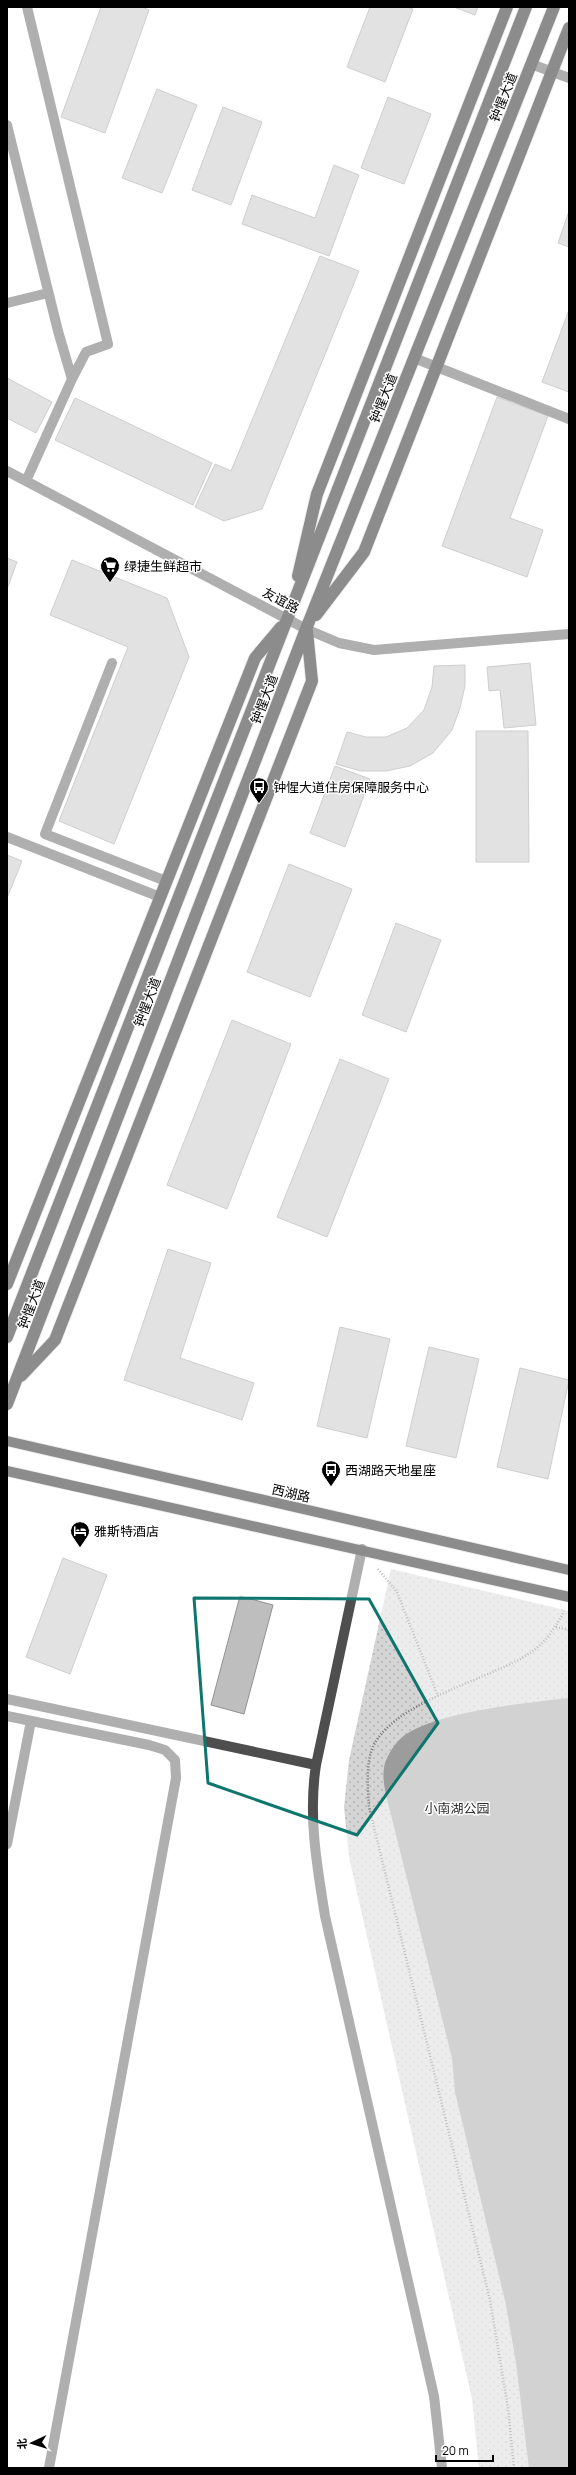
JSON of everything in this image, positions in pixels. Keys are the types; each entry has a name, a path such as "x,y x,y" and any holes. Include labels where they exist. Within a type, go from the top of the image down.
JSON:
{"highway":[{"path":"7,1284 255,658 288,619 317,494 507,7"},
{"name":"钟惺大道","path":"7,1337 526,7"},
{"name":"钟惺大道","path":"7,1404 306,628 554,7"},
{"path":"16,1381 55,1340 312,681 306,628 364,552 569,28"}],"main road":[{"name":"西湖路","path":"7,1441 569,1570"},
{"path":"7,1471 362,1549 569,1597"}],"street":[{"path":"26,481 72,379 86,352 108,344 27,7"},
{"path":"531,64 569,78"},
{"path":"7,125 48,293 72,379"},
{"path":"7,303 48,293"},
{"path":"414,358 569,419"},
{"name":"友谊路","path":"7,471 288,619 339,643 374,650 569,634"},
{"path":"112,663 45,834 166,881"},
{"path":"7,837 160,897"},
{"path":"362,1549 312,1789 314,1850 325,1916 434,2396 442,2468"},
{"path":"7,1699 316,1765"},
{"path":"7,1716 149,1744 165,1750 175,1760 176,1778 49,2468"},
{"path":"7,1844 31,1721"}],"path":[{"path":"362,1549 397,1592 438,1696"},
{"path":"514,2468 508,2408 490,2300 369,1806 367,1778 371,1751 390,1723 424,1702 531,1653 556,1627 566,1608"},
{"path":"556,1627 569,1630"}],"highlighted area":[{"path":"194,1598 369,1599 438,1723 357,1835 208,1783"}],"green space":[{"name":"小南湖公园","path":"391,1569 569,1611 569,2468 479,2468 472,2399 349,1857 344,1807 349,1760"}],"shaded area":[{"path":"569,1698 569,2468 529,2468 516,2363 506,2305 455,2092 452,2058 387,1798 384,1783 384,1768 387,1758 400,1739 424,1725 486,1709"}],"building":[{"path":"101,7 142,7 149,10 105,133 61,117"},
{"path":"370,7 407,7 413,9 385,82 347,67"},
{"path":"454,7 478,7 475,15"},
{"path":"157,89 197,105 162,193 122,178"},
{"path":"388,97 431,114 404,184 361,168"},
{"path":"223,107 262,122 231,205 192,190"},
{"path":"334,165 359,175 329,256 242,224 252,195 315,218"},
{"path":"569,211 569,247 558,243"},
{"path":"320,256 359,271 262,509 224,521 195,507 215,464 231,471"},
{"path":"569,310 569,392 542,382"},
{"path":"7,378 52,402 36,433 7,418"},
{"path":"497,397 548,416 510,518 543,530 527,577 442,546"},
{"path":"75,398 212,463 193,505 55,440"},
{"path":"7,558 17,562 7,589"},
{"path":"72,560 167,598 189,657 114,844 59,821 128,647 50,615"},
{"path":"530,663 536,725 504,728 500,690 489,691 487,667"},
{"path":"465,665 465,686 460,708 452,730 433,753 410,766 386,771 361,771 336,764 347,732 366,737 386,737 407,728 424,710 432,687 434,666"},
{"path":"476,731 528,731 529,862 476,862"},
{"path":"335,766 370,779 345,847 310,833"},
{"path":"7,855 22,861 7,898"},
{"path":"289,864 352,889 310,997 247,972"},
{"path":"396,923 441,940 406,1032 362,1015"},
{"path":"232,1020 291,1044 227,1209 167,1185"},
{"path":"340,1059 389,1079 327,1237 277,1217"},
{"path":"168,1249 211,1263 180,1358 254,1383 242,1420 124,1380"},
{"path":"340,1327 390,1339 367,1438 317,1426"},
{"path":"429,1347 479,1359 456,1458 406,1446"},
{"path":"520,1368 569,1380 548,1479 497,1467"},
{"path":"63,1558 107,1575 70,1674 26,1657"},
{"path":"240,1596 273,1605 244,1714 211,1705"}],"place":[{"name":"绿捷生鲜超市","path":"110,583"},
{"name":"钟惺大道住房保障服务中心","path":"259,804"},
{"name":"西湖路天地星座","path":"331,1487"},
{"name":"雅斯特酒店","path":"80,1548"}]}
